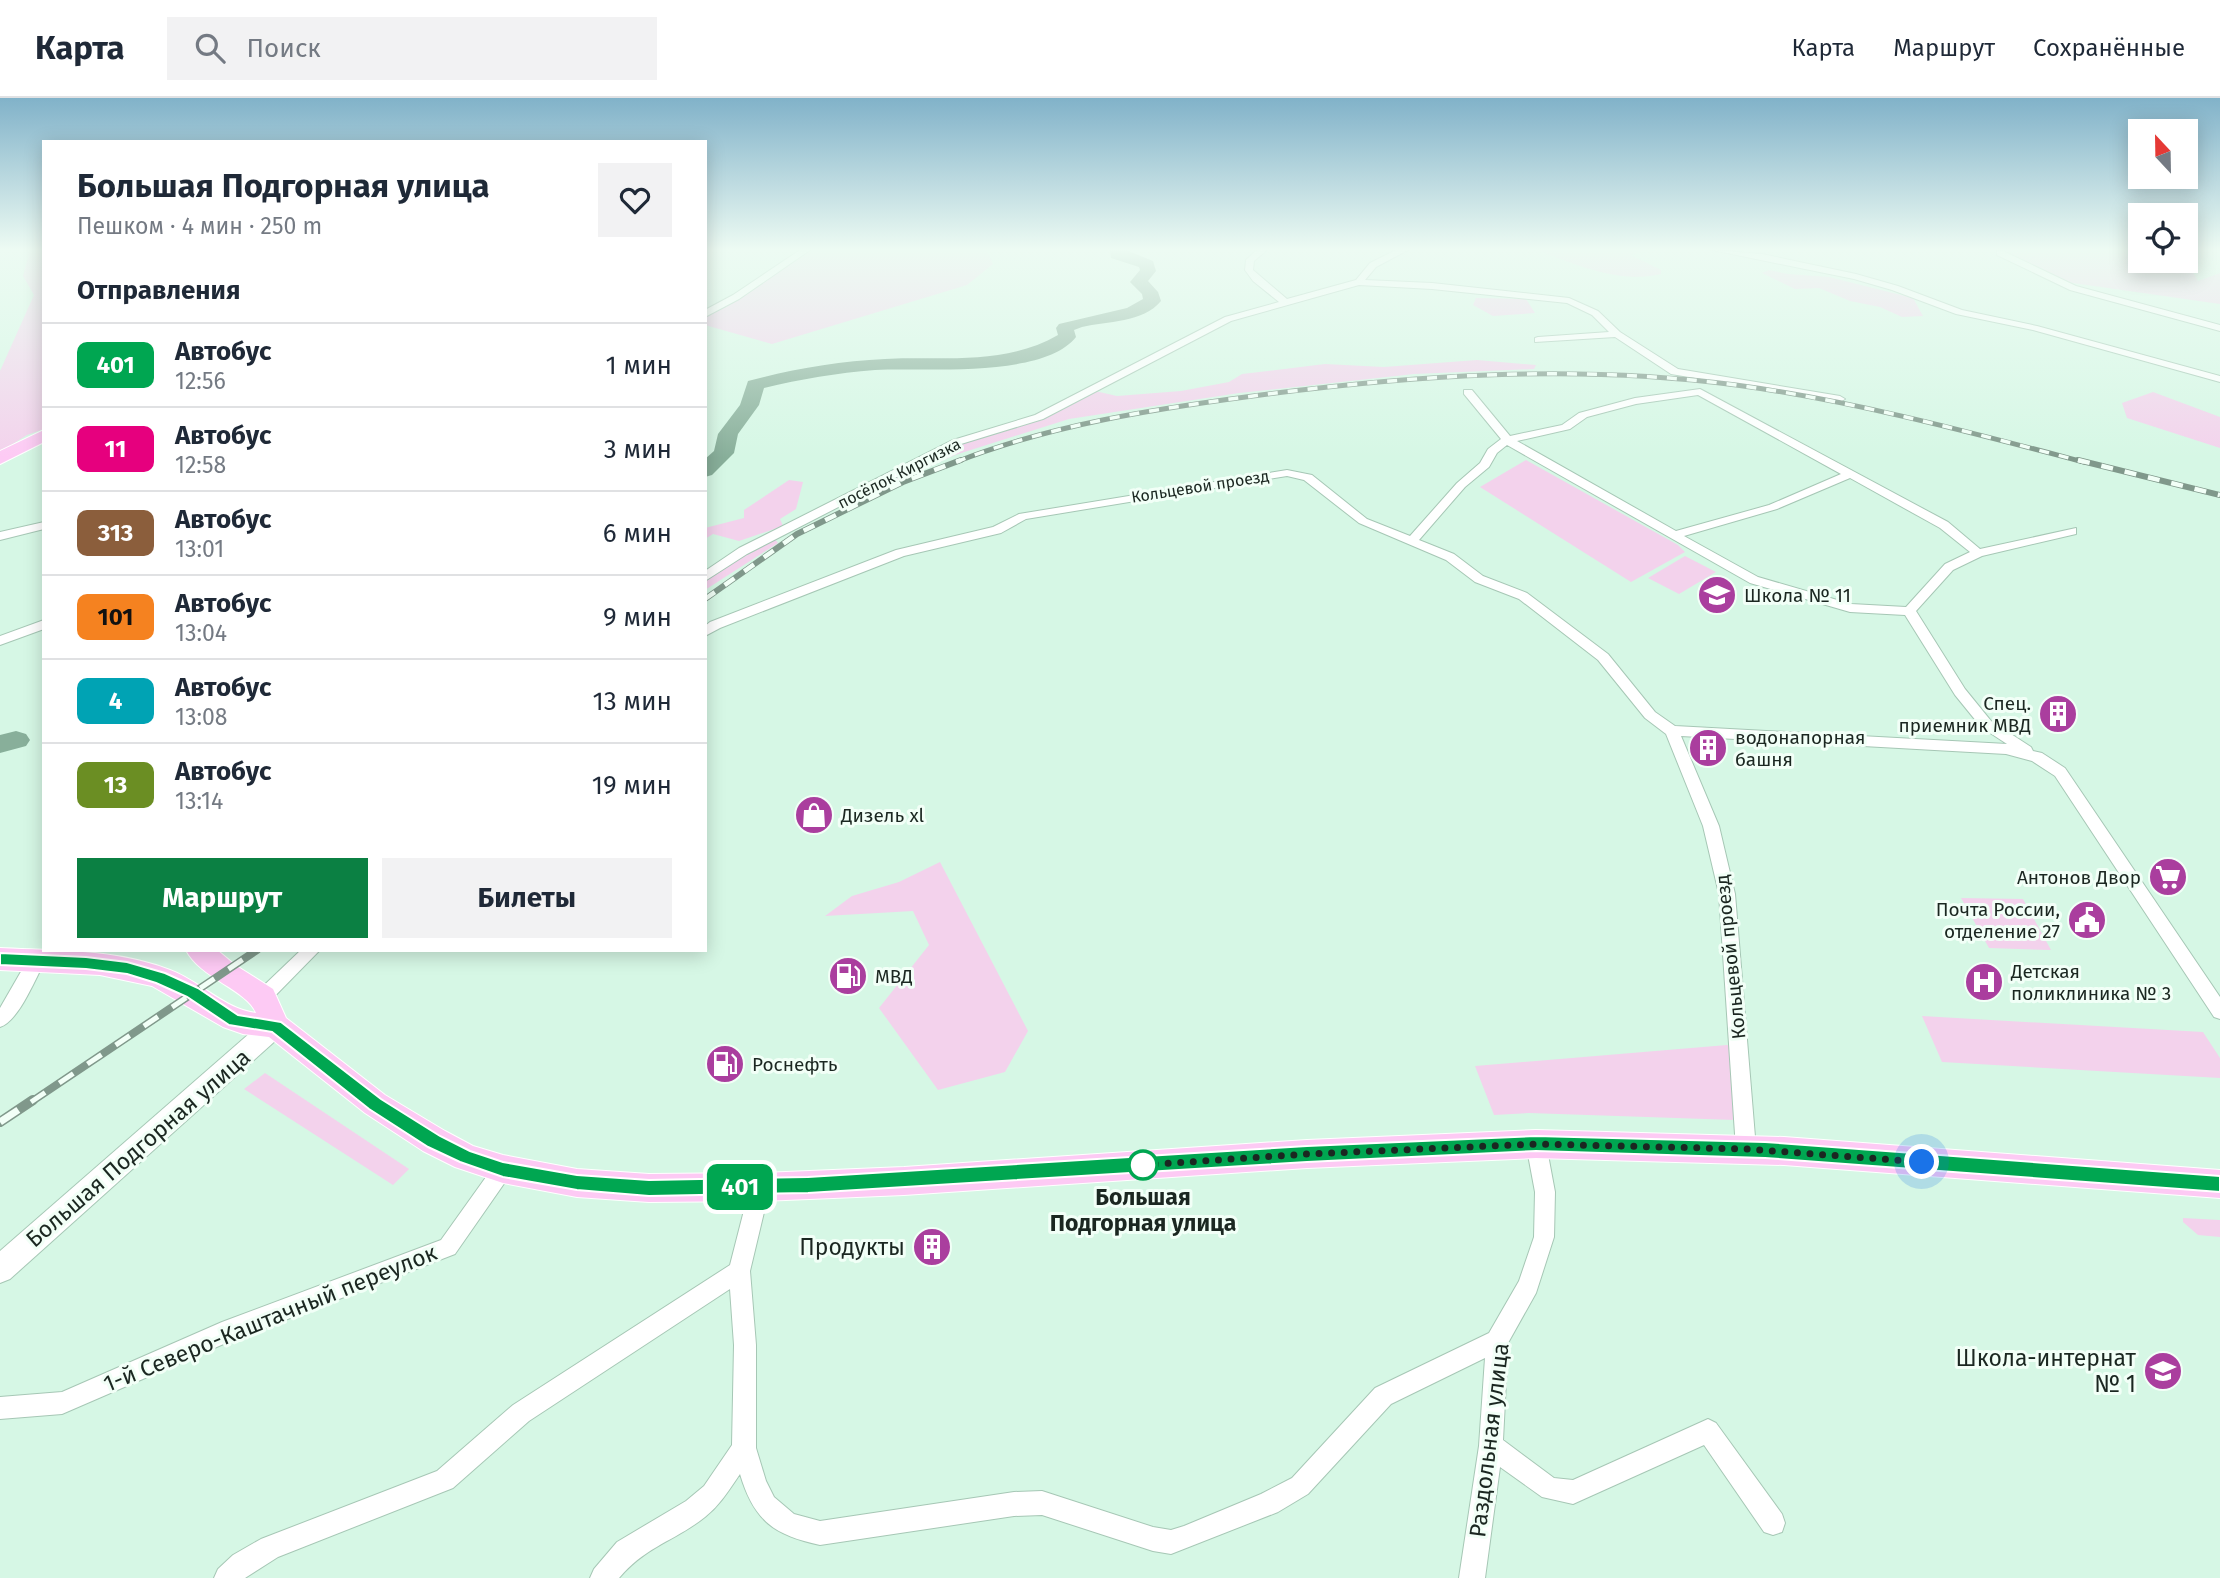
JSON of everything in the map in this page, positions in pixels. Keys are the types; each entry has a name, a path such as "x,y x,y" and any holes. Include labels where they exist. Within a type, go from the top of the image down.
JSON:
{"main road":[{"path":"0,459 42,436"},
{"path":"86,963 114,952"},
{"path":"201,952 225,973 263,997 275,1027"},
{"path":"0,959 86,963 127,968 160,978 193,993 235,1020 275,1027 375,1104 422,1134 466,1157 503,1169 577,1182 649,1188 760,1187 904,1181 1307,1154 1536,1144 1746,1149 2220,1184"},
{"name":"Большая Подгорная улица","path":"0,1269 275,1027"}],"street":[{"name":"посёлок Киргизка","path":"707,576 743,551 957,442 1039,416 1228,319"},
{"path":"1601,319 1617,334 1675,372 1840,399"},
{"path":"1993,319 2220,379"},
{"path":"2187,319 2220,328"},
{"path":"1538,340 1617,334"},
{"path":"1468,392 1507,440 1754,580 1850,607 1909,611"},
{"path":"1412,541 1461,485 1485,465 1492,451 1507,440 1566,427 1583,415 1635,401 1700,392 1944,525 1978,553"},
{"name":"Кольцевой проезд","path":"707,631 715,625 900,553 997,530 1023,516 1272,473 1308,477 1363,522 1450,557 1486,583 1523,596 1603,657 1650,715 1672,731 1711,826 1727,894 1746,1149"},
{"path":"1673,535 1773,507 1850,474"},
{"path":"0,536 42,526"},
{"path":"1909,611 1949,567 1978,553 2072,531"},
{"path":"1909,611 1960,692 1986,724 2060,772 2220,1012"},
{"path":"0,641 42,625"},
{"path":"1672,731 2006,749 2037,757"},
{"path":"263,997 310,952"},
{"path":"0,1020 9,1011 36,961"},
{"name":"Раздольная улица","path":"1472,1578 1491,1446 1497,1341 1528,1286 1544,1237 1545,1192 1536,1144"},
{"name":"1-й Северо-Каштачный переулок","path":"0,1408 62,1403 222,1333 448,1247 503,1169"},
{"path":"760,1187 739,1270 745,1345 744,1448 758,1496 777,1518 798,1529 820,1533 1014,1504 1042,1503 1153,1539 1171,1542 1269,1503 1300,1486 1383,1396 1497,1341"},
{"path":"227,1578 248,1560 270,1548 445,1479 521,1413 739,1270"},
{"path":"1491,1446 1550,1489 1573,1492 1594,1485 1708,1431 1773,1523"},
{"path":"603,1578 626,1551 695,1510 712,1494 744,1448"}],"shaded area":[{"path":"23,319 42,319 42,430 27,435 0,452 0,371"},
{"path":"707,319 854,319 772,344 707,326"},
{"path":"1477,360 1536,365 1534,369 1414,374 1239,393 1069,419 955,455 898,480 891,479 960,443 1000,430 1095,391 1117,396 1181,391 1229,382 1242,374 1325,364 1384,367"},
{"path":"2153,392 2220,417 2220,448 2127,418 2122,403"},
{"path":"1526,460 1678,545 1685,552 1631,582 1480,487"},
{"path":"789,480 803,482 796,509 780,519 783,526 739,541 713,534 707,538 707,527 744,518 744,510"},
{"path":"775,539 778,543 707,589 707,579 746,552"},
{"path":"1685,556 1716,572 1679,594 1648,578"},
{"path":"940,862 1028,1031 1005,1072 938,1090 879,1008 929,945 913,911 825,916 852,896 899,882"},
{"path":"1961,898 2023,899 2051,950 1989,948"},
{"path":"1922,1016 2203,1032 2220,1058 2220,1078 1942,1062"},
{"path":"1733,1046 1735,1120 1529,1113 1494,1115 1475,1066"},
{"path":"265,1073 409,1169 393,1185 244,1089"},
{"path":"2183,1218 2220,1220 2220,1237 2198,1235 2183,1222"}],"waterway":[{"path":"707,469 724,453 728,434 750,405 755,385 810,372 844,368 1005,360 1049,348 1067,337 1065,328 1098,319"},
{"path":"0,744 16,740"}],"railway":[{"path":"956,462 1065,428 1178,407 1373,382 1555,374 1676,379 1780,392 1911,418 2084,462"},
{"path":"707,598 797,534 903,482 961,460"},
{"path":"2078,460 2220,495"},
{"path":"31,1102 254,952"},
{"path":"0,1122 33,1100"}],"bus line":[{"name":"401","path":"0,959 86,963 127,968 160,978 193,993 235,1020 275,1027 375,1104 434,1141 466,1157 503,1169 577,1182 649,1188 760,1187 904,1181 1307,1154 1536,1144 1765,1150 2220,1184"}],"place":[{"name":"Школа № 11","path":"1717,595"},
{"name":"Спец. приемник МВД","path":"2058,714"},
{"name":"водонапорная башня","path":"1708,748"},
{"name":"Дизель xl","path":"814,815"},
{"name":"Антонов Двор","path":"2168,877"},
{"name":"Почта России, отделение 27","path":"2087,920"},
{"name":"МВД","path":"848,976"},
{"name":"Детская поликлиника № 3","path":"1984,982"},
{"name":"Роснефть","path":"725,1064"},
{"name":"Большая Подгорная улица","path":"1143,1165"},
{"name":"Продукты","path":"932,1247"},
{"name":"Школа-интернат № 1","path":"2163,1371"}],"route":[{"path":"1143,1165 1307,1154 1536,1144 1746,1149 1922,1162"}]}
